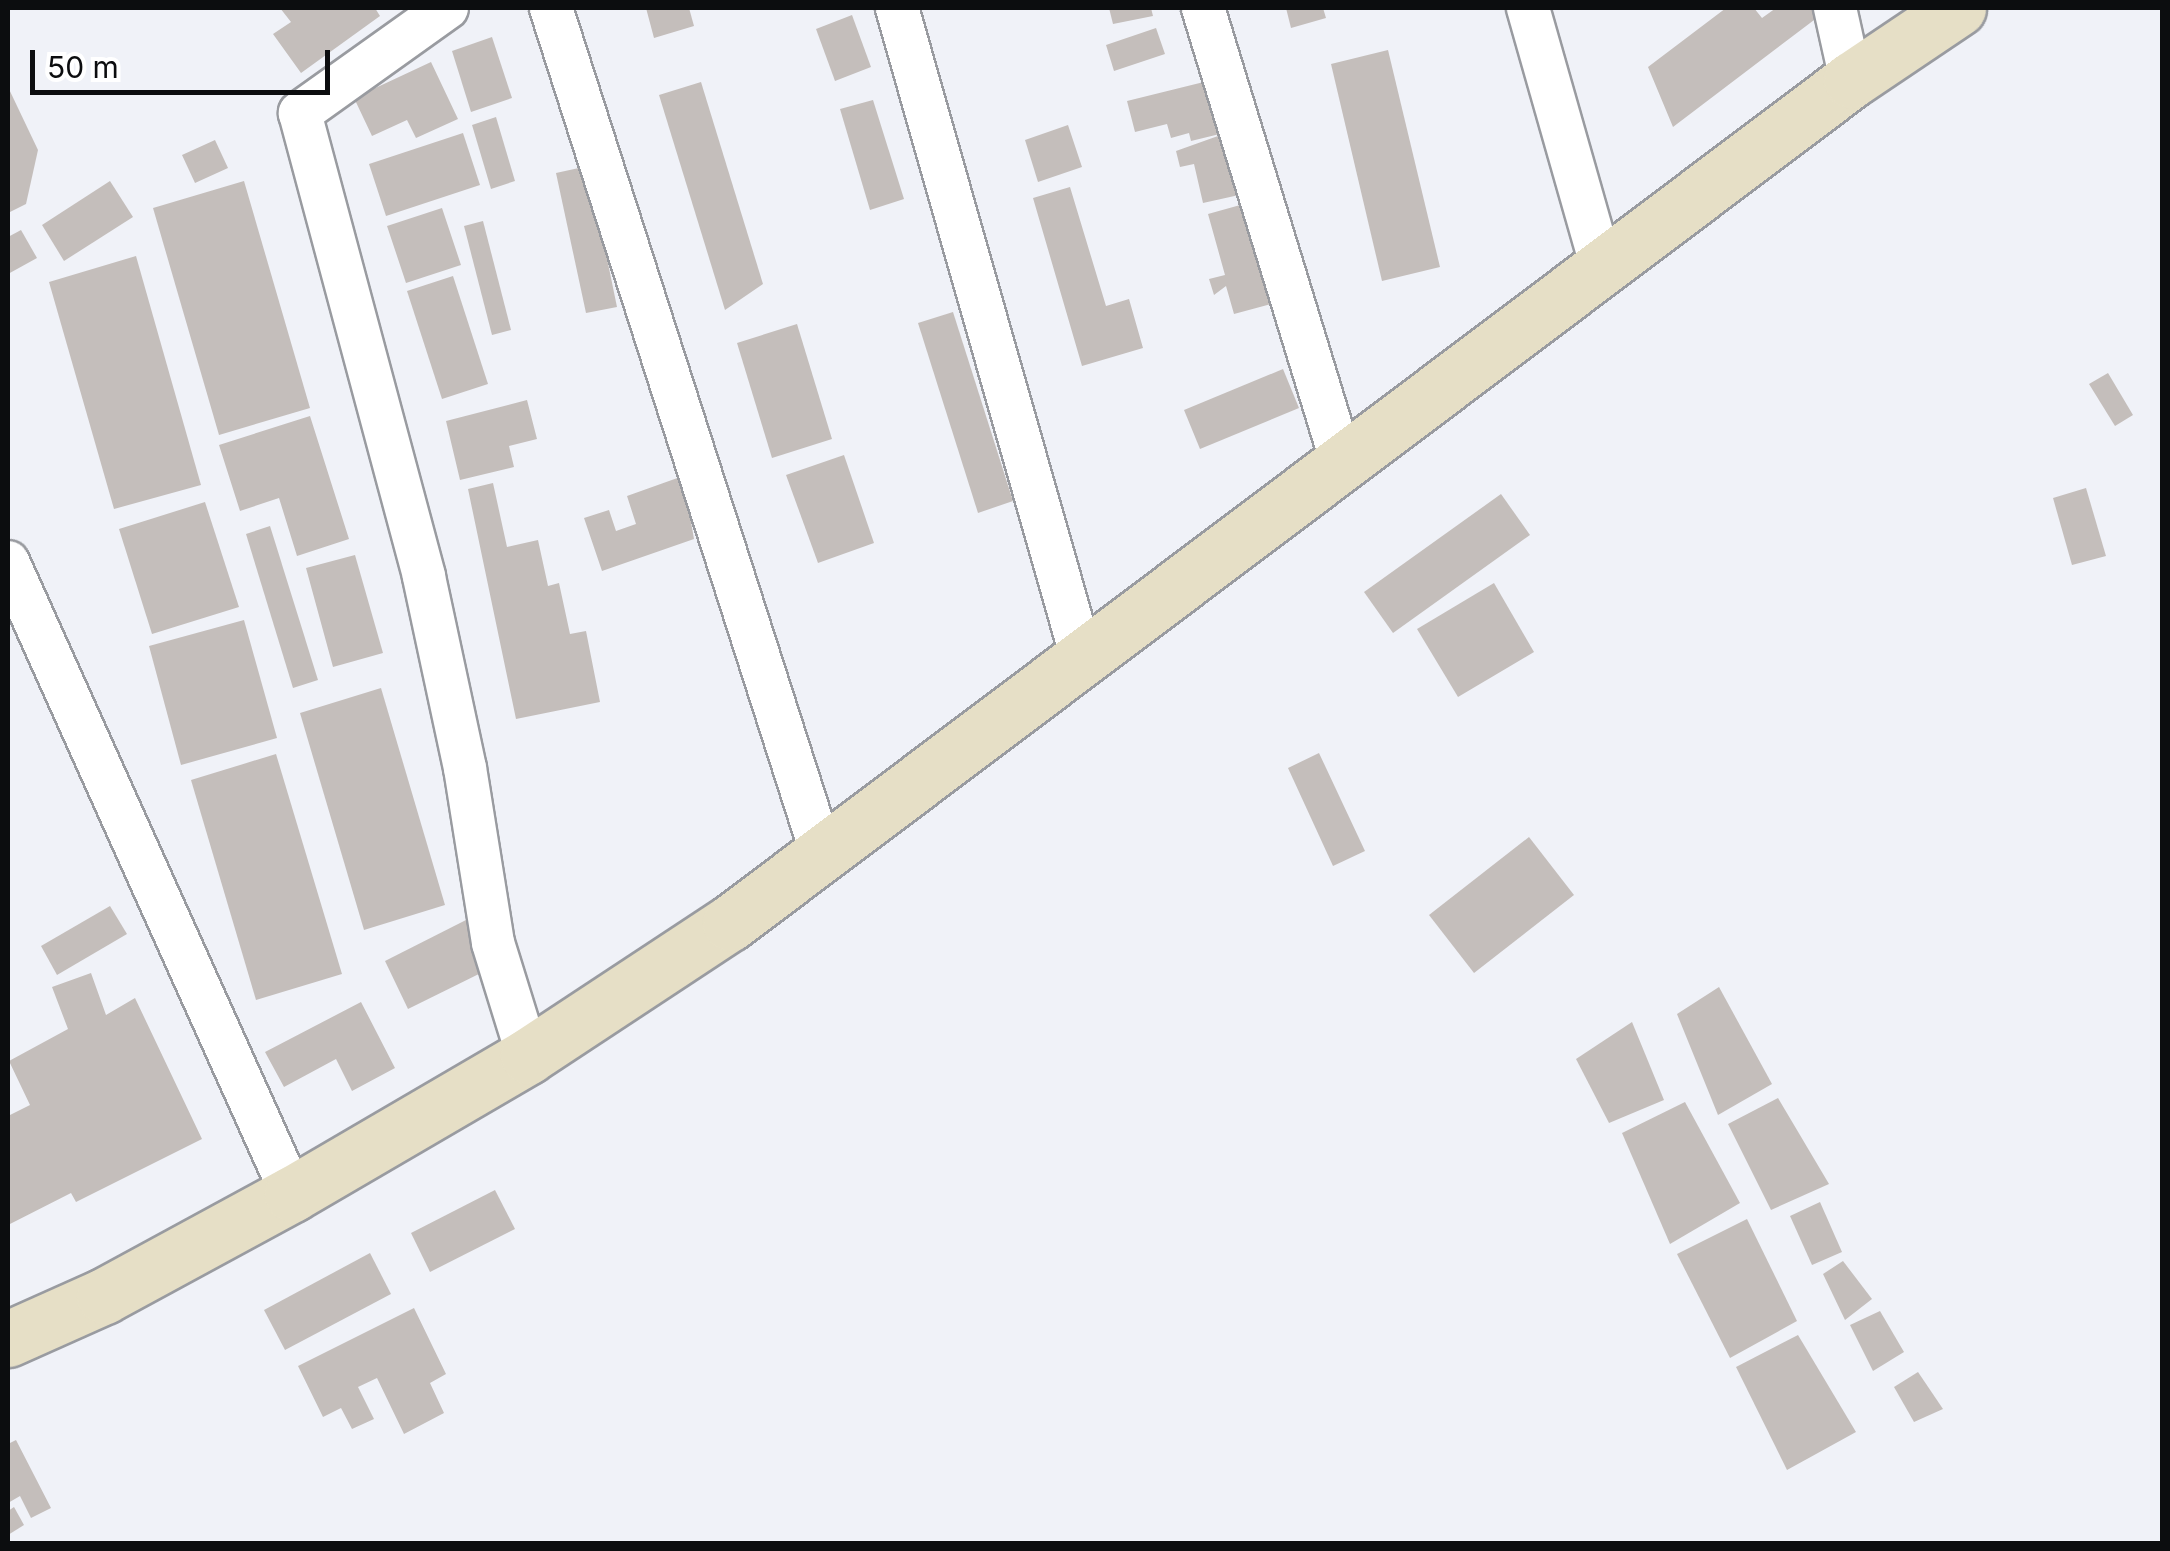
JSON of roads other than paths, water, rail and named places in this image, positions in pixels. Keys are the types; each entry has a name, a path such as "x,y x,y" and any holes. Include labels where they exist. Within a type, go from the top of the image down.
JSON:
{"main road":[{"path":"8,1340 104,1296 292,1194 528,1056 822,854 1852,80 1958,8"}],"street":[{"path":"447,8 300,112 424,577 465,768 492,942 528,1056"},
{"path":"551,8 822,854"},
{"path":"896,8 1082,658"},
{"path":"1203,8 1342,463"},
{"path":"1528,8 1602,268"},
{"path":"1835,8 1852,80"},
{"path":"8,562 292,1194"}]}
